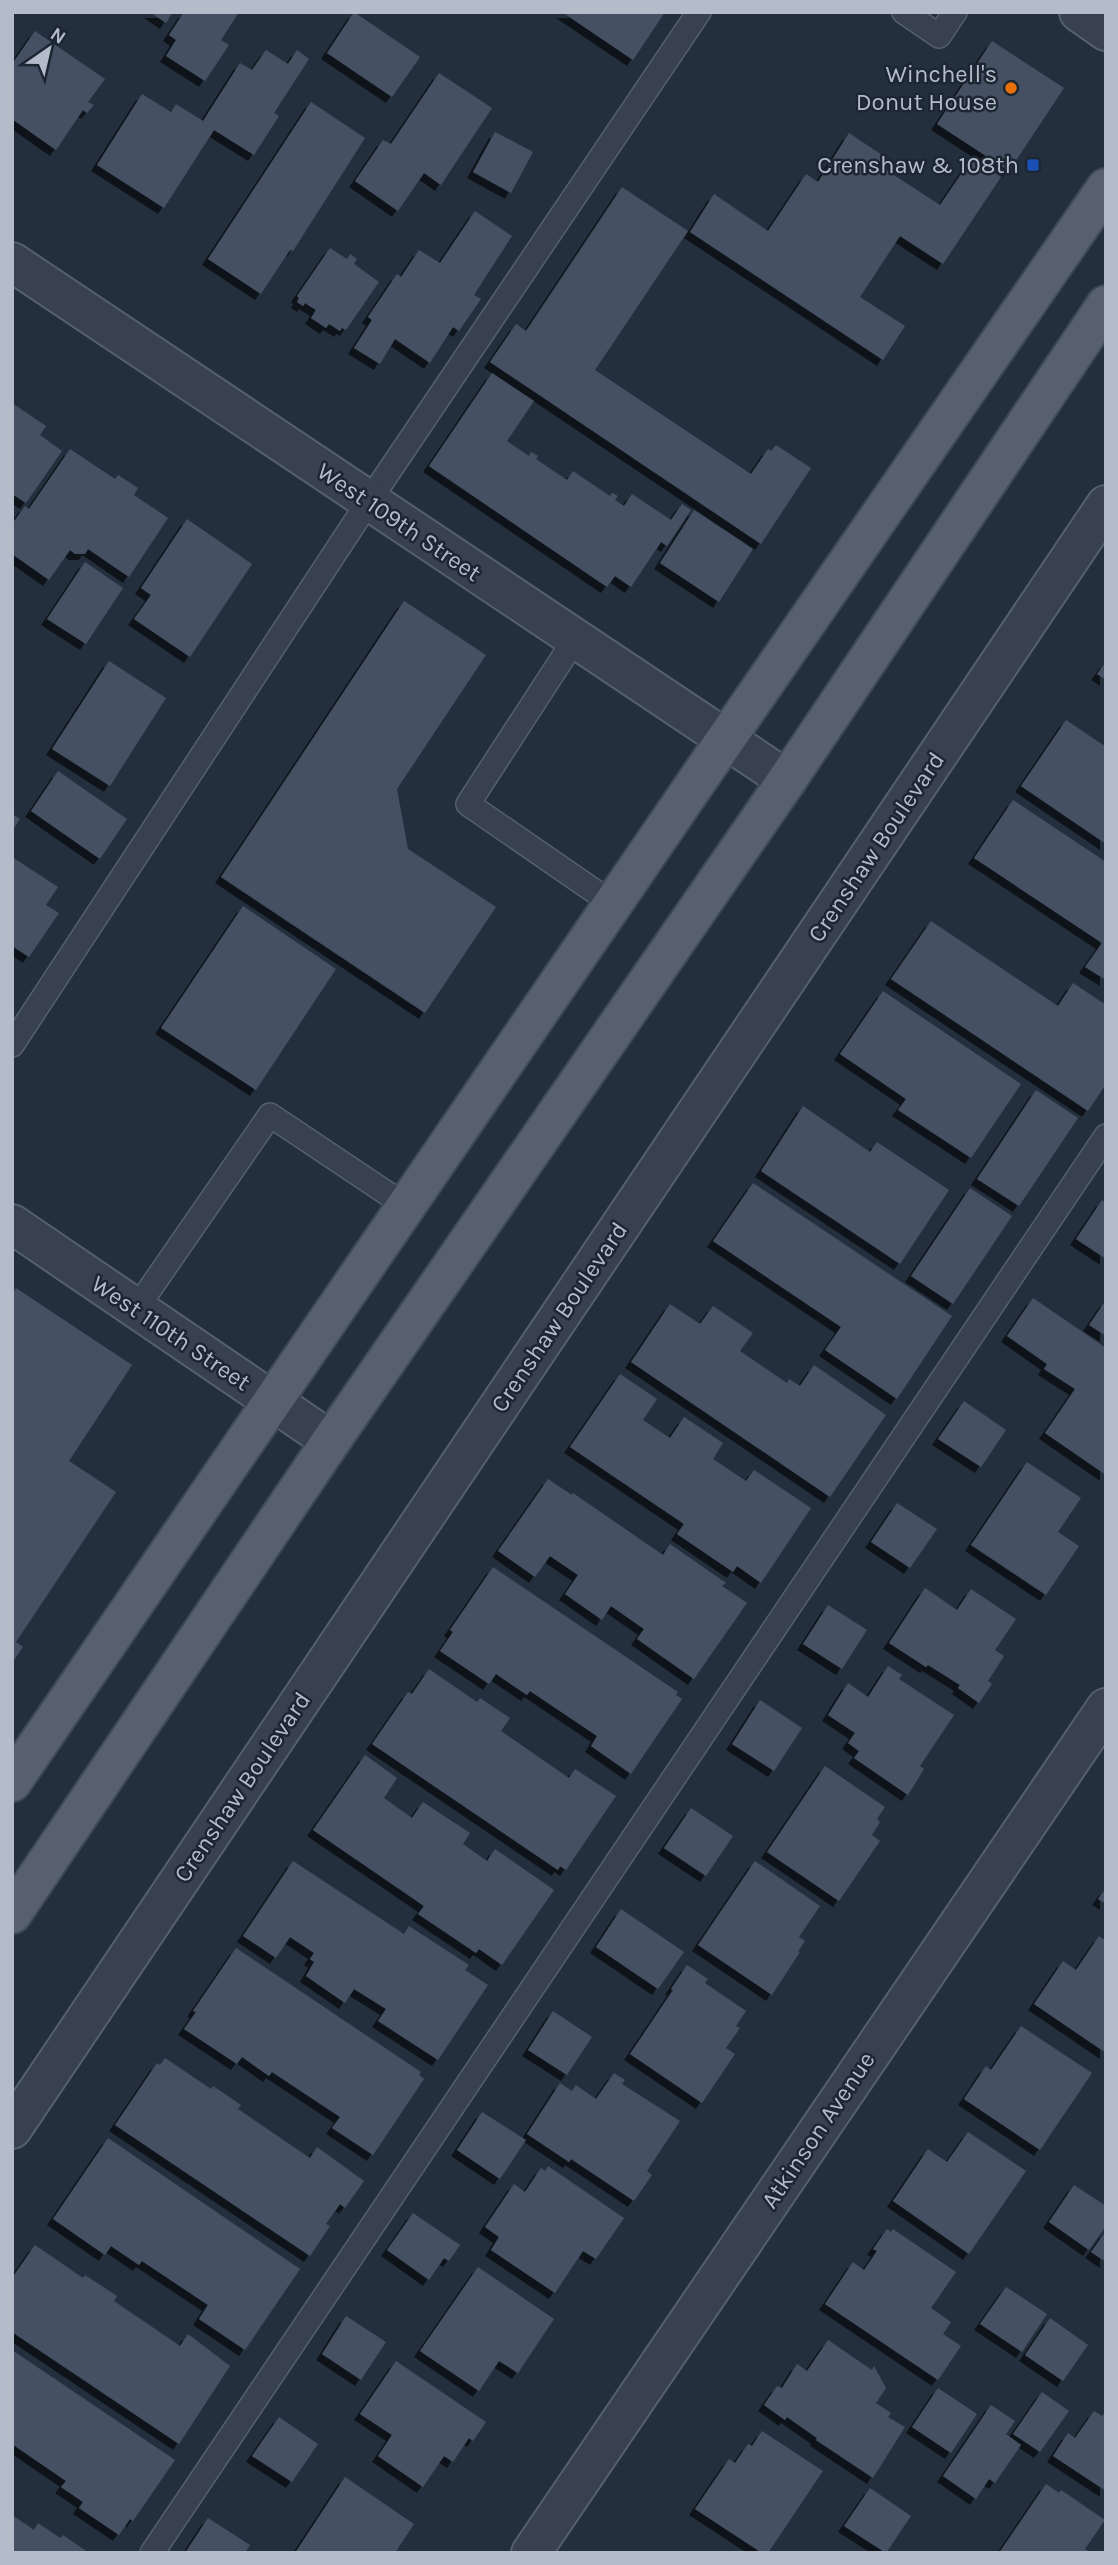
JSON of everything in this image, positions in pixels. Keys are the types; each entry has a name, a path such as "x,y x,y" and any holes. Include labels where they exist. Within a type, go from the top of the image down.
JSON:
{"main road":[{"path":"12,1782 1106,188"},
{"path":"12,1914 331,1441 786,780 1106,305"}],"street":[{"path":"1079,12 1106,31"},
{"name":"West 109th Street","path":"12,262 786,780"},
{"name":"Crenshaw Boulevard","path":"12,2129 1106,505"},
{"name":"West 110th Street","path":"12,1224 331,1441"},
{"name":"Atkinson Avenue","path":"531,2553 1106,1708"}],"lane":[{"path":"12,1045 369,501 699,12"},
{"path":"904,12 939,36 955,12"},
{"path":"575,639 468,804 613,904"},
{"path":"136,1309 270,1115 406,1206"},
{"path":"152,2553 1106,1136"}],"building":[{"path":"150,12 173,12 166,23"},
{"path":"184,12 239,12 221,40 229,45 205,81 166,56 176,40 169,35"},
{"path":"354,12 420,57 392,97 327,53"},
{"path":"562,12 665,12 633,60"},
{"path":"35,31 105,79 88,102 94,105 87,113 83,110 56,150 12,119 12,64"},
{"path":"992,41 1064,88 1009,171 937,124"},
{"path":"266,50 288,64 297,50 309,59 274,113 279,116 254,155 214,130 164,208 97,165 142,94 171,112 176,104 203,121 240,63 252,70"},
{"path":"439,73 492,108 441,185 424,173 398,211 355,181 383,140 391,144"},
{"path":"311,102 365,138 293,251 290,250 261,294 208,259"},
{"path":"495,132 533,152 511,193 473,172"},
{"path":"849,133 888,159 883,168 940,205 972,158 1001,177 943,264 900,236 860,297 905,326 883,360 690,232 714,194 768,231 806,174 818,182"},
{"path":"622,187 688,231 595,370 751,474 768,449 771,451 776,445 811,468 761,544 490,362 516,324 526,331"},
{"path":"475,211 512,236 474,295 481,299 459,331 453,327 430,363 395,339 380,364 354,348 372,320 368,317 397,274 401,277 419,250 440,263"},
{"path":"330,248 347,259 350,254 357,259 354,264 379,282 346,330 342,328 340,331 329,324 326,328 311,318 316,310 305,303 303,306 297,302 297,296"},
{"path":"492,373 534,401 507,441 529,456 531,452 538,456 536,459 567,480 573,471 610,496 612,493 618,496 615,500 624,506 632,494 671,520 682,504 691,510 667,546 661,542 631,587 615,576 607,587 429,466"},
{"path":"12,403 46,426 40,435 62,451 26,503 12,494"},
{"path":"70,449 115,479 118,475 138,488 134,495 168,518 129,577 88,549 85,554 75,554 70,550 49,580 12,554 12,524 25,506 29,509"},
{"path":"694,510 753,549 719,602 660,563"},
{"path":"187,519 252,564 190,657 134,619 151,595 141,588"},
{"path":"85,562 123,588 86,644 47,619"},
{"path":"404,601 486,655 397,789 408,849 496,907 425,1013 221,877"},
{"path":"109,661 166,698 110,786 52,749"},
{"path":"1106,662 1106,680 1097,674"},
{"path":"1066,720 1106,747 1106,844 1021,786"},
{"path":"58,771 127,819 100,859 31,811"},
{"path":"1013,800 1106,862 1106,980 1085,967 1102,943 974,858"},
{"path":"12,814 20,819 12,831"},
{"path":"12,857 58,887 46,905 59,913 29,957 12,946"},
{"path":"243,906 336,969 256,1090 161,1028"},
{"path":"931,921 1058,1006 1073,983 1106,1005 1106,1084 1088,1111 891,979"},
{"path":"883,991 1021,1084 971,1158 898,1110 906,1099 840,1054"},
{"path":"1036,1090 1078,1118 1019,1206 977,1179"},
{"path":"803,1106 870,1152 877,1142 949,1190 900,1264 761,1171"},
{"path":"753,1183 952,1316 897,1399 825,1350 841,1327 713,1241"},
{"path":"970,1188 1012,1216 953,1304 911,1276"},
{"path":"1102,1200 1106,1203 1106,1259 1076,1239"},
{"path":"16,1288 132,1365 69,1461 116,1492 16,1642 23,1647 12,1663 12,1294"},
{"path":"1033,1298 1106,1348 1106,1475 1045,1433 1075,1389 1044,1369 1047,1364 1007,1336"},
{"path":"1106,1300 1106,1336 1089,1325"},
{"path":"670,1304 700,1324 713,1306 753,1333 740,1351 787,1383 789,1379 800,1386 814,1365 886,1415 830,1497 631,1362"},
{"path":"620,1374 657,1399 643,1420 670,1438 684,1417 723,1443 713,1459 746,1481 754,1470 811,1508 761,1583 737,1566 733,1572 677,1534 684,1524 570,1447"},
{"path":"964,1401 1006,1430 981,1467 938,1439"},
{"path":"1027,1462 1081,1498 1058,1532 1079,1546 1046,1595 971,1545"},
{"path":"548,1479 572,1495 573,1493 663,1555 670,1544 726,1583 722,1586 747,1603 694,1679 637,1639 644,1629 611,1606 602,1620 565,1594 578,1575 550,1556 535,1577 498,1551"},
{"path":"897,1503 937,1529 910,1568 871,1542"},
{"path":"493,1567 678,1692 676,1695 682,1699 631,1774 591,1746 597,1736 530,1691 527,1695 496,1674 489,1684 440,1651 453,1632 450,1630"},
{"path":"925,1588 957,1610 971,1589 1016,1619 995,1650 1004,1656 988,1681 992,1684 979,1703 958,1688 960,1685 889,1643"},
{"path":"828,1605 867,1630 842,1669 803,1644"},
{"path":"888,1666 902,1675 899,1679 954,1715 920,1766 924,1769 908,1795 854,1758 859,1751 848,1743 855,1733 828,1715 848,1683 868,1697"},
{"path":"429,1669 477,1702 480,1698 510,1718 501,1731 569,1778 575,1769 616,1796 566,1870 560,1866 558,1870 372,1744 408,1692 412,1694"},
{"path":"760,1700 802,1728 774,1771 732,1744"},
{"path":"365,1755 397,1778 384,1798 412,1818 423,1802 470,1833 463,1844 487,1861 495,1849 554,1890 502,1965 479,1949 476,1953 418,1914 424,1906 313,1830"},
{"path":"825,1766 885,1807 877,1819 880,1822 872,1835 880,1841 839,1901 767,1852"},
{"path":"691,1808 733,1836 706,1876 664,1848"},
{"path":"293,1861 404,1934 409,1926 469,1965 465,1970 488,1985 438,2060 378,2021 386,2009 354,1989 345,2003 306,1976 314,1962 310,1959 314,1953 290,1937 276,1958 243,1936"},
{"path":"755,1861 820,1906 799,1937 805,1941 798,1951 800,1952 772,1995 698,1945"},
{"path":"1106,1888 1106,1904 1098,1899"},
{"path":"621,1909 684,1952 658,1989 596,1947"},
{"path":"1099,1936 1106,1941 1106,2053 1034,2004 1063,1961 1076,1970"},
{"path":"236,1948 421,2072 419,2075 424,2079 373,2155 332,2128 340,2117 272,2072 269,2076 242,2057 237,2064 184,2029 196,2012 193,2011"},
{"path":"687,1965 708,1979 705,1983 746,2011 736,2026 740,2028 726,2048 735,2054 702,2103 630,2054"},
{"path":"553,2011 592,2037 567,2075 528,2050"},
{"path":"1021,2026 1092,2073 1040,2150 964,2099 986,2066 991,2070"},
{"path":"165,2058 211,2089 213,2086 241,2105 238,2109 310,2158 317,2147 364,2181 345,2208 340,2204 326,2224 330,2226 310,2256 115,2125 157,2063 160,2065"},
{"path":"614,2073 625,2080 622,2084 680,2121 647,2171 652,2175 634,2201 571,2159 569,2162 527,2134 560,2083 572,2091 576,2085 596,2099"},
{"path":"482,2112 526,2140 500,2179 457,2150"},
{"path":"968,2132 1026,2171 969,2254 893,2201 928,2149 947,2162"},
{"path":"108,2138 300,2269 245,2350 199,2319 208,2305 142,2261 139,2265 111,2246 105,2255 53,2219"},
{"path":"548,2166 624,2218 596,2259 583,2251 555,2293 491,2250 499,2237 485,2227 514,2184 525,2192 541,2168 545,2171"},
{"path":"1074,2185 1106,2206 1106,2226 1089,2250 1049,2222"},
{"path":"413,2213 460,2245 449,2261 444,2258 429,2280 387,2250"},
{"path":"887,2229 891,2232 893,2229 956,2272 931,2308 951,2322 943,2334 961,2346 938,2380 825,2304 853,2262 864,2270 877,2251 873,2249"},
{"path":"1106,2231 1106,2262 1091,2252"},
{"path":"35,2245 83,2278 85,2275 117,2296 114,2301 180,2346 188,2334 230,2366 179,2444 12,2332 12,2278"},
{"path":"478,2267 554,2319 518,2373 499,2361 479,2391 420,2351"},
{"path":"1006,2287 1047,2314 1022,2352 980,2324"},
{"path":"346,2316 386,2342 361,2380 322,2354"},
{"path":"1050,2318 1088,2345 1063,2381 1025,2355"},
{"path":"828,2340 872,2370 874,2366 886,2388 876,2403 891,2413 888,2417 905,2427 873,2478 787,2417 785,2420 764,2405 777,2386 782,2388 797,2364 807,2371"},
{"path":"12,2350 175,2460 133,2521 130,2519 119,2535 79,2508 83,2502 61,2487 66,2481 12,2444"},
{"path":"396,2361 486,2422 473,2441 469,2438 453,2462 444,2456 423,2487 378,2456 392,2435 360,2414"},
{"path":"938,2388 977,2414 951,2453 912,2427"},
{"path":"1042,2392 1069,2411 1040,2452 1013,2434"},
{"path":"991,2405 1015,2421 1006,2434 1021,2445 995,2483 989,2479 976,2499 943,2476"},
{"path":"1094,2411 1102,2416 1106,2411 1106,2491 1053,2456 1068,2433 1075,2438"},
{"path":"279,2417 318,2444 292,2482 252,2456"},
{"path":"762,2431 823,2471 768,2553 762,2553 695,2509 729,2459 735,2463 748,2444 752,2446"},
{"path":"345,2477 414,2524 395,2553 295,2553"},
{"path":"1046,2484 1059,2493 1061,2490 1105,2520 1085,2549 1091,2553 999,2553"},
{"path":"870,2488 911,2516 886,2553 844,2526"},
{"path":"12,2515 34,2530 38,2523 60,2538 63,2535 89,2553 12,2553"},
{"path":"208,2518 250,2545 245,2553 185,2553"}],"place":[{"name":"Winchell's Donut House","path":"1011,88"},
{"name":"Crenshaw & 108th","path":"1033,165"}]}
